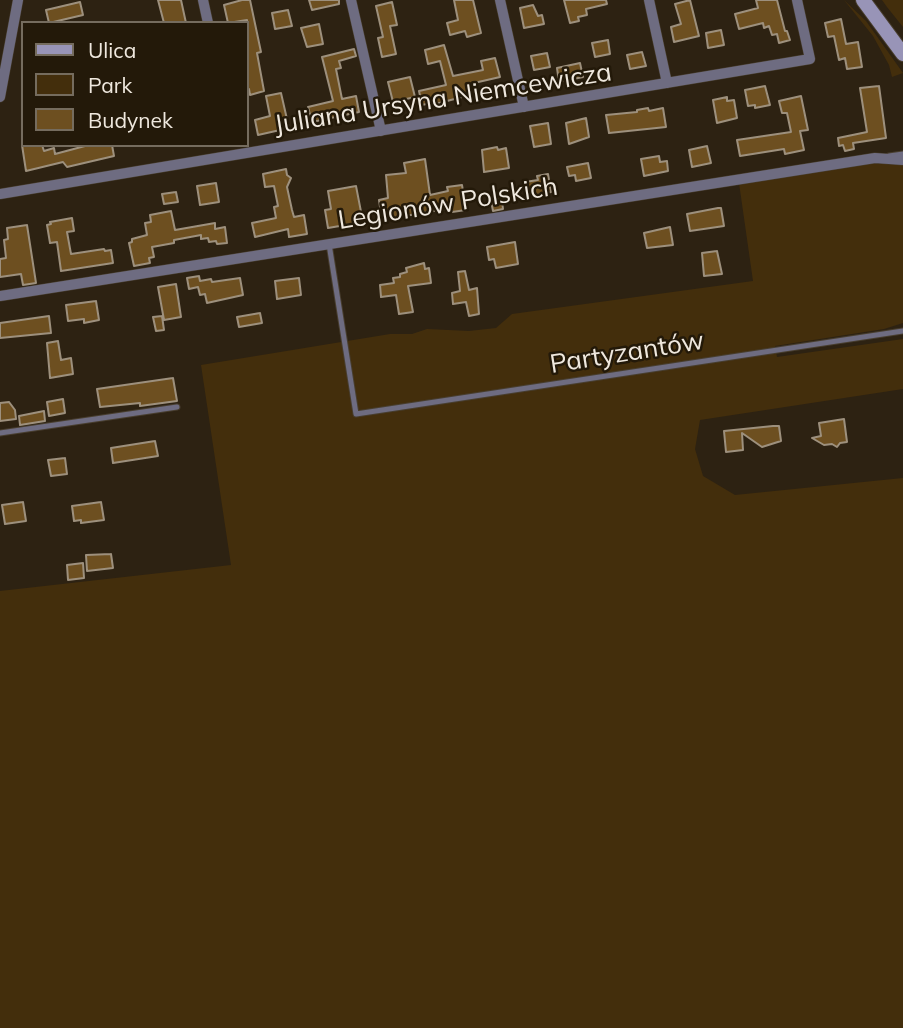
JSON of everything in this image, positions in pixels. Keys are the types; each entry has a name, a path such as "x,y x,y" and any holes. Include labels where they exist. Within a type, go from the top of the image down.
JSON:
{"street":[{"path":"0,97 4,59 18,0"},
{"path":"203,0 208,21"},
{"path":"352,0 381,131"},
{"path":"500,0 524,107"},
{"path":"649,0 667,83"},
{"name":"Juliana Ursyna Niemcewicza","path":"0,194 236,150 381,131 810,59 797,0"},
{"path":"863,0 903,54"},
{"name":"Legionów Polskich","path":"0,296 875,158 903,160"}],"lane":[{"path":"875,158 903,153"},
{"name":"Partyzantów","path":"328,244 356,414 903,331"},
{"path":"0,433 177,407"}],"green space":[{"path":"844,0 866,21 903,73 892,77 889,65 873,36"},
{"path":"882,0 903,0 903,27 887,7"},
{"path":"871,163 903,165 903,323 884,329 775,346 777,357 903,339 903,389 700,420 695,449 703,476 735,495 903,478 903,1028 0,1028 0,591 231,565 201,365 390,334 412,334 427,329 469,331 496,328 512,314 753,281 739,183"}],"building":[{"path":"158,0 181,0 186,21 163,21"},
{"path":"250,0 261,52 257,53 264,91 250,95 248,89 248,21 228,21 224,5"},
{"path":"309,0 339,0 339,4 312,10"},
{"path":"454,0 473,0 481,33 467,37 465,31 450,35 447,23 458,20"},
{"path":"564,0 606,0 607,4 586,9 587,15 570,23"},
{"path":"690,0 699,36 674,42 671,27 681,24 675,4"},
{"path":"756,0 777,0 790,40 779,43 777,34 772,35 769,26 764,28 763,23 739,29 735,14 758,8"},
{"path":"80,2 83,15 49,21 46,10"},
{"path":"392,2 397,25 390,26 396,54 382,57 378,38 383,37 376,6"},
{"path":"533,5 538,16 542,15 544,24 524,28 520,8"},
{"path":"288,10 292,26 275,29 272,13"},
{"path":"841,19 846,44 858,42 862,67 847,69 845,58 839,60 834,36 828,37 825,23"},
{"path":"319,24 323,44 307,47 301,28"},
{"path":"721,30 724,45 708,48 706,33"},
{"path":"608,40 610,54 595,57 592,43"},
{"path":"444,45 453,76 483,70 481,61 495,58 500,77 474,83 477,93 432,105 422,105 419,91 446,85 440,61 428,64 425,50"},
{"path":"354,49 356,56 339,61 341,68 336,69 342,99 356,96 359,112 312,122 308,107 333,101 322,57"},
{"path":"642,52 646,66 630,69 627,55"},
{"path":"547,53 550,67 534,70 531,56"},
{"path":"580,63 583,77 559,82 557,68"},
{"path":"410,77 415,97 393,102 388,82"},
{"path":"765,86 770,105 755,108 755,105 748,106 745,90"},
{"path":"879,86 886,138 853,143 854,149 845,151 843,145 839,146 838,138 867,132 860,88"},
{"path":"281,93 289,128 258,135 255,120 270,116 266,96"},
{"path":"801,96 808,130 800,131 804,150 785,154 784,149 740,156 737,140 791,132 787,113 782,113 779,101"},
{"path":"727,97 727,101 734,100 737,118 717,123 713,100"},
{"path":"648,108 649,111 663,108 666,127 609,133 606,115 637,112"},
{"path":"586,118 589,137 569,144 566,123"},
{"path":"548,123 551,144 534,147 530,126"},
{"path":"707,146 711,163 692,167 689,150"},
{"path":"22,147 43,147 44,151 54,148 55,154 81,147 112,147 114,156 67,167 63,162 26,171"},
{"path":"497,147 498,150 506,148 509,168 484,172 482,150"},
{"path":"659,156 660,162 667,161 668,171 644,176 641,159"},
{"path":"425,159 430,195 448,191 447,187 462,185 466,210 452,212 451,208 382,220 379,200 388,198 386,175 406,173 404,163"},
{"path":"588,163 591,178 576,181 575,175 569,176 567,167"},
{"path":"286,169 291,178 287,187 294,217 304,215 307,234 289,237 288,229 255,237 252,223 276,218 274,207 278,206 274,186 265,187 263,174"},
{"path":"548,174 551,192 528,197 525,182 538,180 537,176"},
{"path":"216,183 219,202 200,205 197,186"},
{"path":"356,186 363,222 328,228 325,210 331,209 328,191"},
{"path":"176,192 178,202 164,204 162,194"},
{"path":"501,193 503,209 493,211 490,195"},
{"path":"721,208 724,226 690,231 687,214"},
{"path":"171,211 175,230 215,223 215,229 225,227 227,243 209,242 208,238 201,239 201,235 174,240 174,243 152,247 154,257 149,258 150,263 134,266 129,243 132,239 147,235 145,223 151,222 150,215"},
{"path":"72,218 74,231 67,232 71,254 111,250 113,263 61,271 57,242 50,243 47,225"},
{"path":"27,225 36,283 23,285 21,274 0,277 0,259 6,258 4,240 8,239 7,228"},
{"path":"670,227 673,245 647,248 644,233"},
{"path":"515,242 518,264 496,268 494,259 489,260 487,247"},
{"path":"717,251 722,274 704,276 702,253"},
{"path":"424,263 425,269 429,268 431,283 408,286 413,312 399,314 396,295 381,297 380,285 394,283 393,278 407,272 406,268"},
{"path":"465,271 469,290 477,288 479,314 469,316 466,302 453,304 452,293 460,291 458,272"},
{"path":"199,276 200,281 211,279 212,282 240,278 243,295 207,303 205,294 200,295 198,287 189,289 187,278"},
{"path":"299,278 301,295 277,299 275,281"},
{"path":"176,284 181,317 164,320 158,287"},
{"path":"96,301 99,320 84,323 84,319 68,321 66,305"},
{"path":"260,313 262,323 239,327 237,317"},
{"path":"49,316 51,333 0,338 0,323"},
{"path":"162,316 164,330 156,331 153,317"},
{"path":"58,341 61,360 71,358 73,374 50,378 47,343"},
{"path":"173,378 177,401 140,406 140,403 100,407 97,389"},
{"path":"63,399 65,413 49,416 47,402"},
{"path":"9,402 15,410 16,419 0,421 0,403"},
{"path":"44,411 45,421 20,425 19,416"},
{"path":"844,419 847,442 840,443 837,447 832,444 824,445 812,438 821,436 819,423"},
{"path":"779,426 781,441 762,447 742,433 743,450 726,452 724,431"},
{"path":"155,441 158,456 113,463 111,448"},
{"path":"65,458 67,474 51,476 48,460"},
{"path":"23,502 26,521 5,524 2,505"},
{"path":"101,502 104,520 81,523 81,520 74,521 72,506"},
{"path":"111,554 113,568 87,571 86,555"},
{"path":"83,563 84,578 68,580 67,565"}]}
